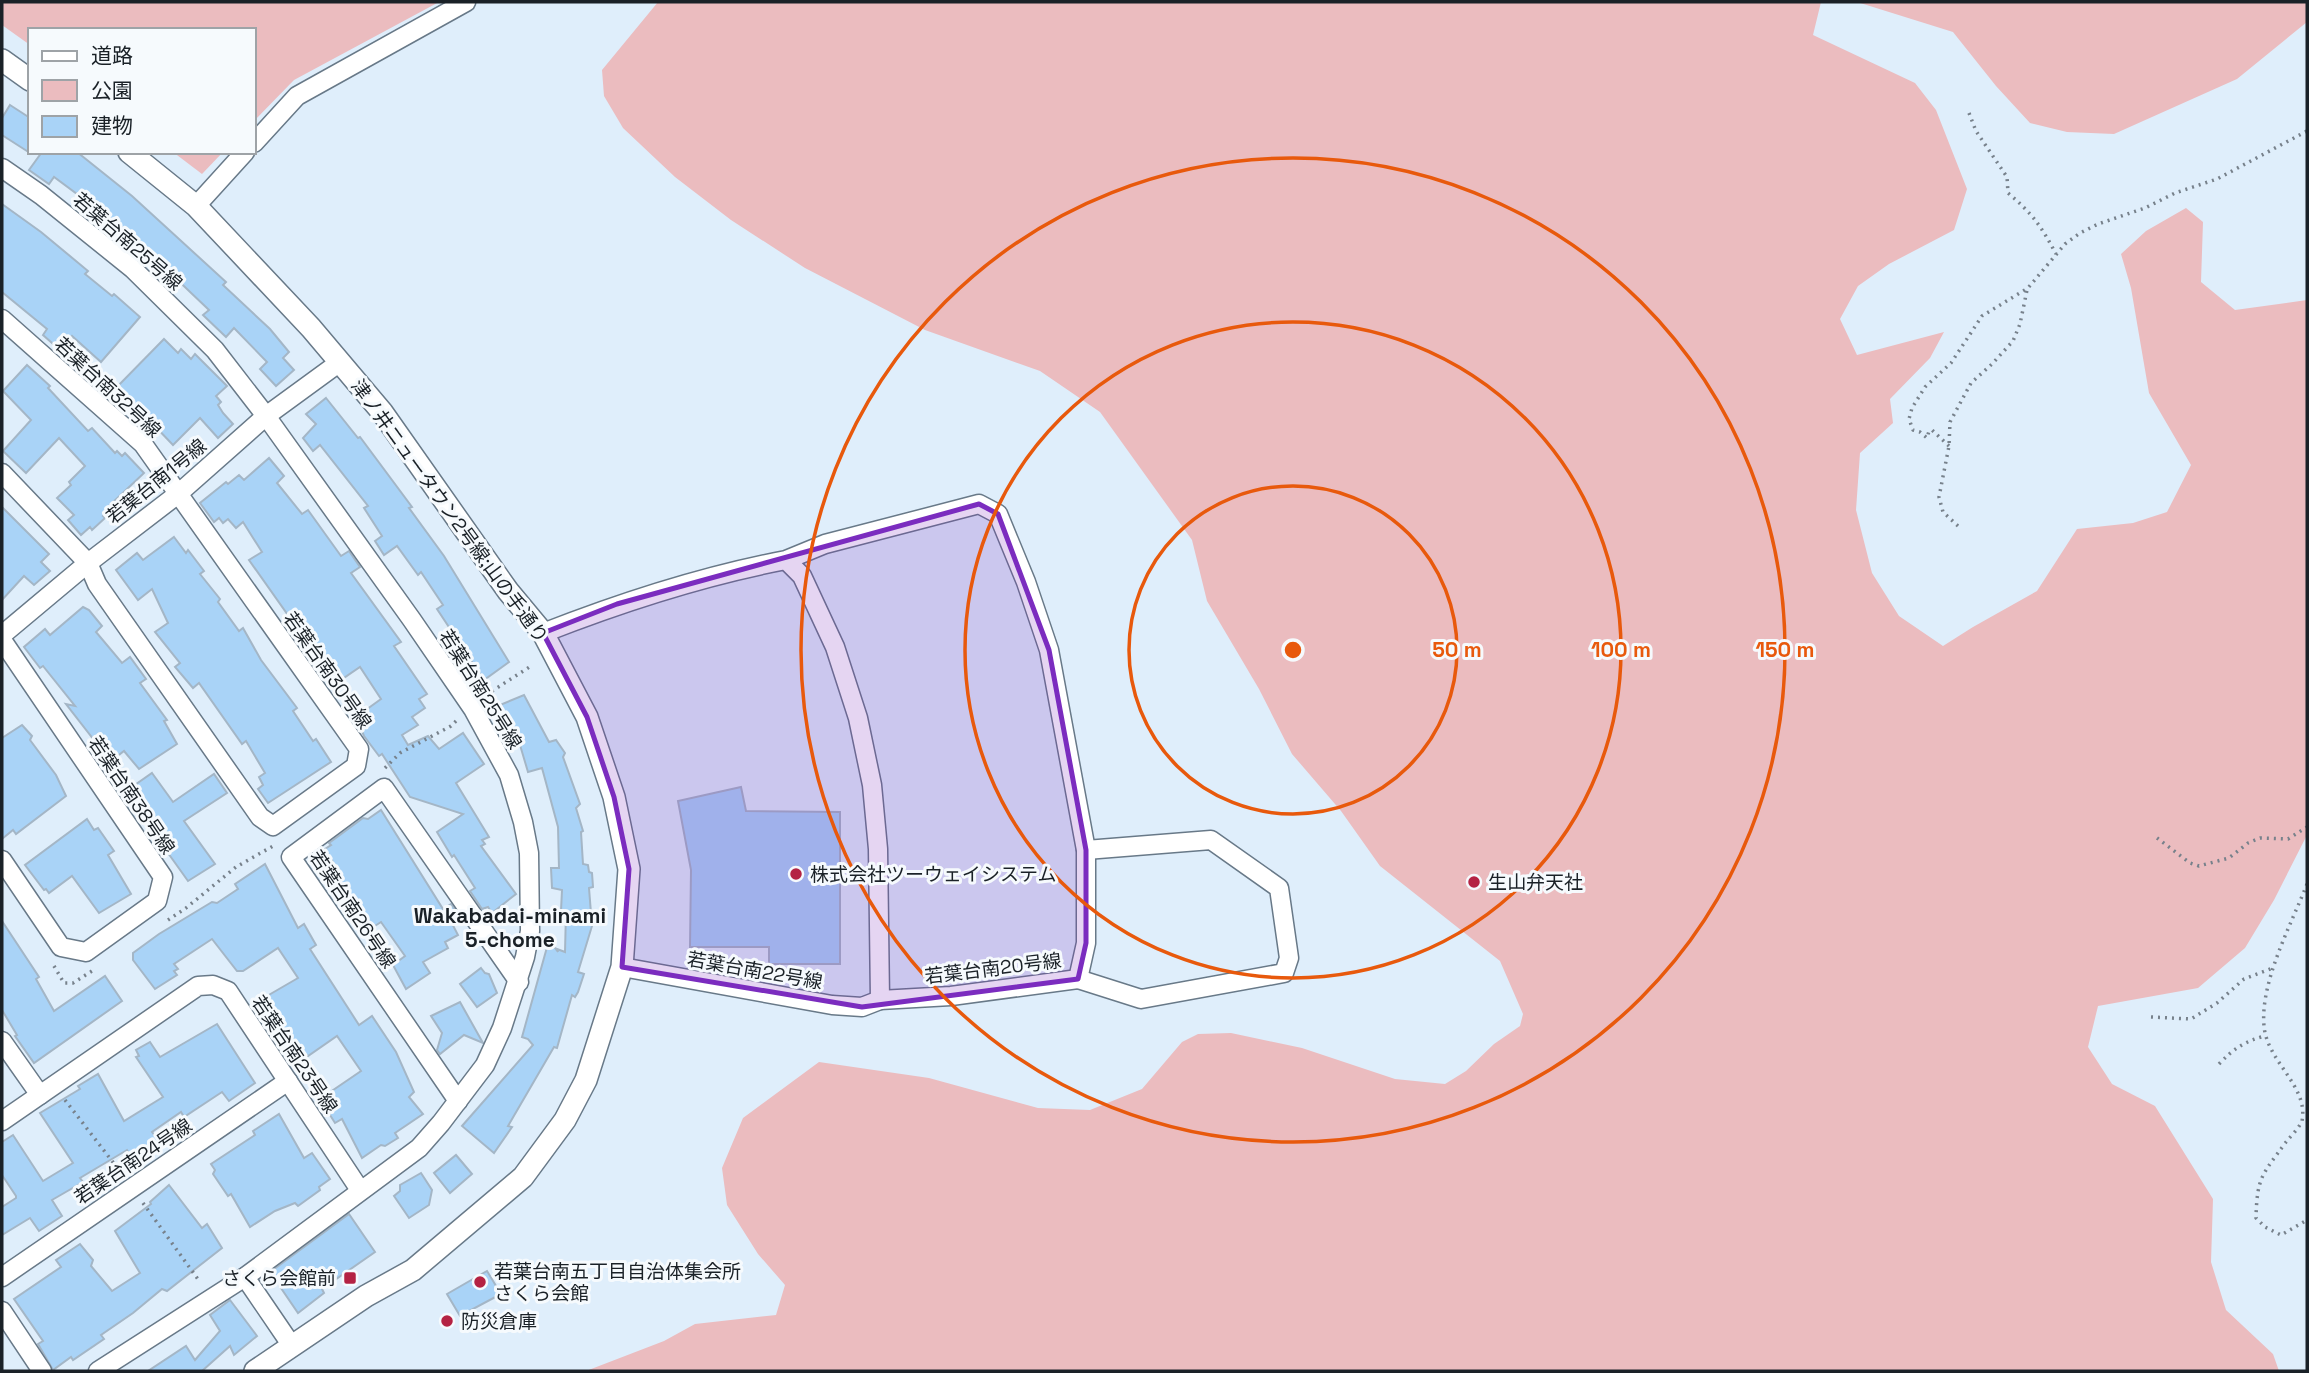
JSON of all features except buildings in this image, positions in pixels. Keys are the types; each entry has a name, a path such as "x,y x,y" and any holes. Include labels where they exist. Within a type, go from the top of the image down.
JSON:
{"street":[{"path":"256,141 297,96 467,2"},
{"path":"2,60 28,79"},
{"name":"津ノ井ニュータウン2号線;山の手通り","path":"132,154 196,206 340,362 382,412 508,592 543,633 587,717 614,797 629,869 622,967 586,1080 565,1120 523,1177 413,1270 366,1296 255,1371"},
{"path":"196,206 243,154"},
{"name":"若葉台南25号線","path":"2,168 41,195 133,270 215,350 266,416 412,620 472,709 509,775 523,822 528,853 530,931 519,982 485,1065 419,1148 246,1277"},
{"name":"若葉台南32号線","path":"2,319 143,444 178,494"},
{"name":"若葉台南1号線","path":"2,638 88,564 178,494 266,416 340,362"},
{"path":"2,473 88,564"},
{"name":"若葉台南30号線","path":"88,564 97,584 260,817 273,826 356,766 359,749 178,494"},
{"name":"若葉台南20号線","path":"543,633 617,604 738,569 786,560 825,544 979,504 998,514 1026,582 1049,650 1086,850 1086,943 1077,979 951,996 880,1000"},
{"path":"786,560 803,576 835,647 858,718 872,785 878,849 880,1000"},
{"name":"若葉台南38号線","path":"2,638 163,877 157,901 86,952 61,947 2,860"},
{"name":"若葉台南26号線","path":"458,1101 291,857 384,788 519,982"},
{"path":"1077,979 1141,999 1284,973 1289,958 1279,888 1211,840 1086,850"},
{"name":"若葉台南22号線","path":"622,967 832,1005 862,1007 880,1000"},
{"name":"若葉台南23号線","path":"2,1121 198,986 213,985 228,991 360,1190"},
{"path":"2,1041 40,1095"},
{"name":"若葉台南24号線","path":"2,1277 288,1081"},
{"path":"98,1371 246,1277 292,1346"},
{"path":"2,1311 42,1371"}],"path":[{"path":"1969,113 1976,131 2007,177 2008,193 2031,213 2056,254"},
{"path":"1949,446 1932,430 1927,438 1913,430 1909,419 1912,408 1925,387 1951,363 1982,316 2028,288 2056,254 2080,233 2145,208 2175,193 2217,179 2307,131"},
{"path":"1958,526 1943,512 1939,497 1949,446 1950,422 1972,383 2012,341 2020,324 2028,288"},
{"path":"479,700 531,666"},
{"path":"2157,838 2190,863 2199,866 2229,858 2248,843 2260,838 2288,839 2307,827"},
{"path":"2307,884 2274,968 2266,999 2264,1023 2265,1036 2272,1052 2298,1086 2304,1100 2302,1121 2261,1177 2257,1190 2256,1218 2265,1227 2280,1235 2307,1220"},
{"path":"2151,1017 2191,1019 2217,1003 2244,979 2274,968"},
{"path":"2219,1064 2232,1051 2248,1041 2265,1036"},
{"path":"59,1092 212,1297"}],"highlighted area":[{"path":"979,504 998,514 1049,650 1086,850 1086,943 1078,979 862,1007 622,967 629,869 614,797 587,717 543,633 617,604"}],"green space":[{"path":"2,2 439,2 294,80 256,119 256,28 28,28 28,44 2,25"},
{"path":"658,2 1821,2 1813,35 1915,83 1936,110 1967,189 1954,230 1889,264 1858,286 1840,319 1857,355 1944,332 1930,358 1890,399 1893,423 1860,453 1856,510 1872,573 1899,616 1943,646 2037,591 2077,529 2133,523 2167,512 2191,465 2149,393 2131,288 2121,254 2146,231 2186,208 2203,222 2201,282 2235,310 2307,300 2307,835 2274,900 2245,948 2198,988 2098,1006 2088,1047 2112,1084 2155,1106 2213,1199 2211,1262 2226,1310 2273,1354 2279,1371 586,1371 664,1341 695,1324 776,1315 785,1285 758,1254 727,1205 722,1168 743,1118 819,1062 929,1078 1038,1108 1090,1110 1142,1089 1182,1042 1198,1034 1231,1033 1302,1048 1395,1079 1445,1084 1466,1071 1494,1044 1520,1026 1523,1014 1500,961 1380,866 1341,811 1292,754 1259,689 1207,601 1192,540 1100,412 1040,371 925,330 805,268 731,220 675,177 623,128 604,96 602,70"},
{"path":"1857,2 2307,2 2307,22 2237,79 2114,134 2067,132 2030,123 1953,32"},
{"path":"176,154 221,154 202,174"}],"place":[{"name":"株式会社ツーウェイシステム","path":"796,874"},
{"name":"生山弁天社","path":"1474,882"},
{"name":"さくら会館前","path":"350,1278"},
{"name":"若葉台南五丁目自治体集会所 さくら会館","path":"480,1282"},
{"name":"防災倉庫","path":"447,1321"}],"district":[{"name":"Wakabadai-minami 5-chome","path":"510,928"}]}
